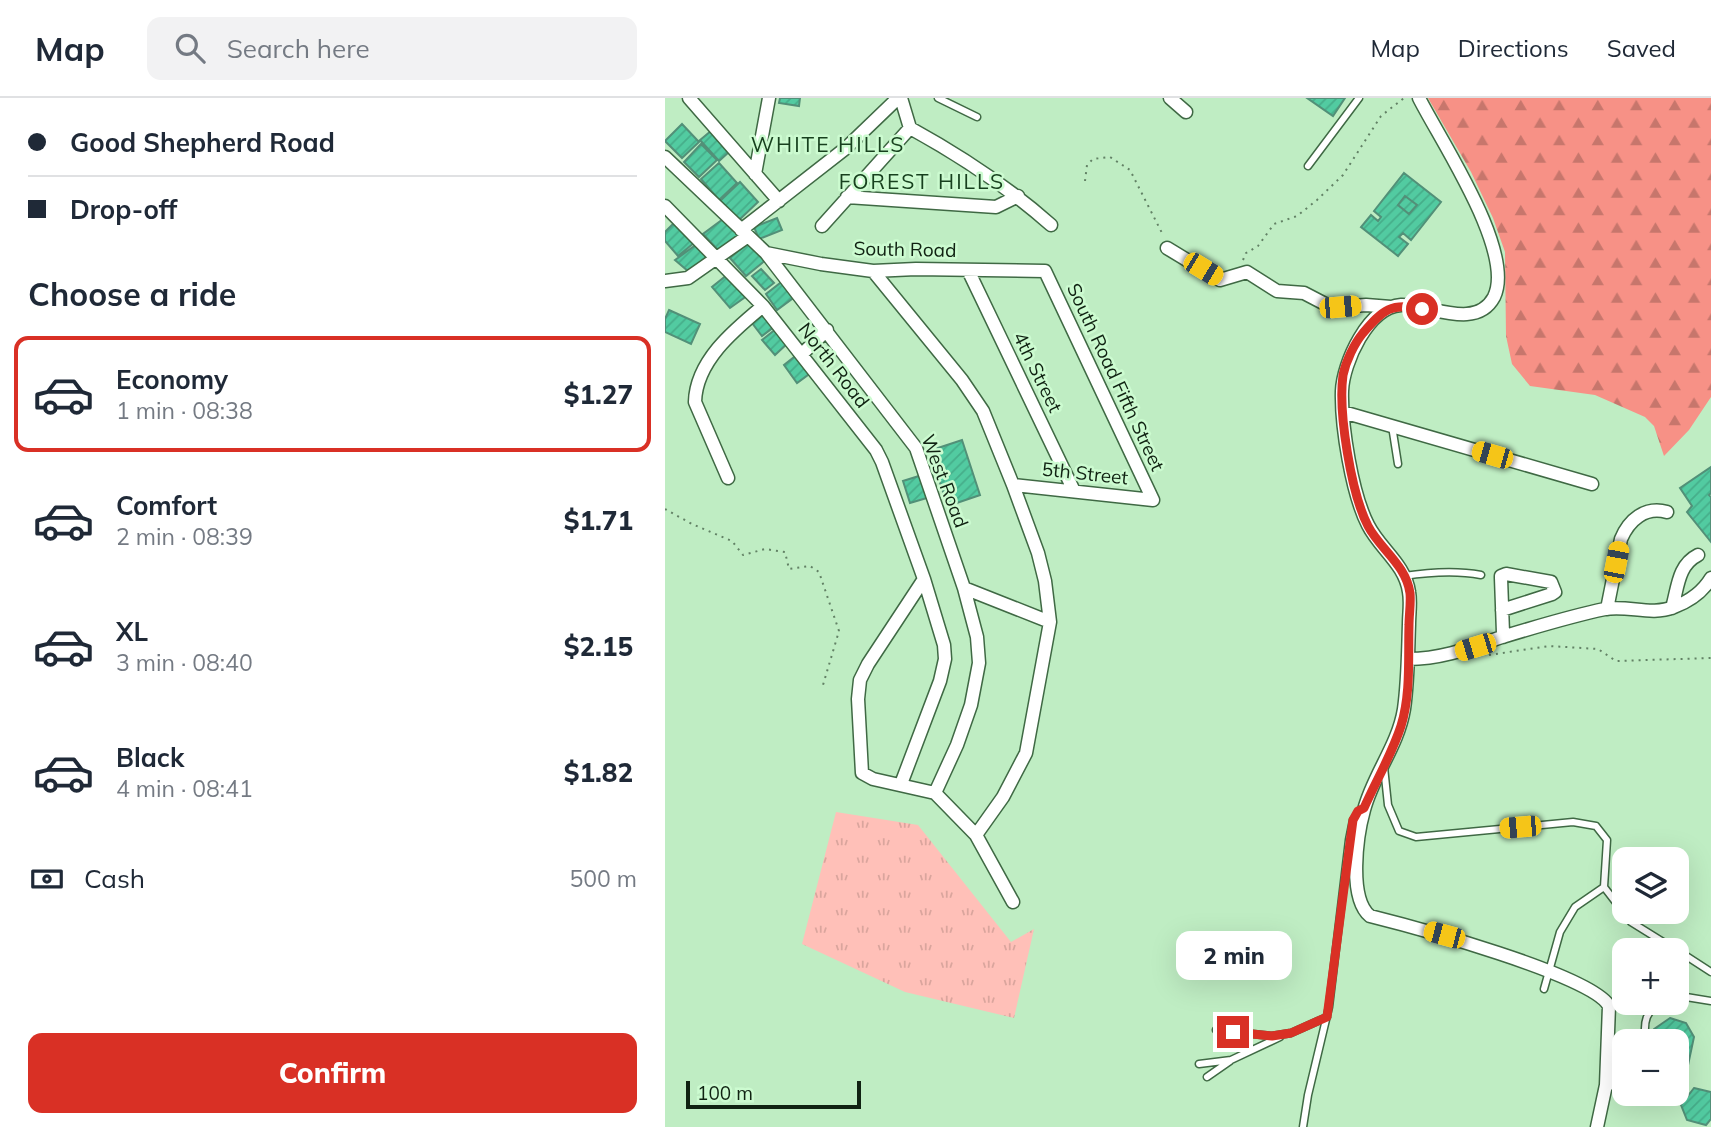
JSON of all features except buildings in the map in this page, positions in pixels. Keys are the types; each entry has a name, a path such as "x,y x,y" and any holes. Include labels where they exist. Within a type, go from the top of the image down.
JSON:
{"street":[{"path":"689,98 779,201"},
{"path":"755,174 769,98"},
{"path":"665,281 688,278 716,258 779,201 846,148 900,98 910,128 958,155 1018,196 1051,225"},
{"path":"1170,98 1186,112"},
{"path":"1167,248 1220,280 1247,272 1277,291 1304,293 1329,306 1405,305 1472,314 1487,307 1496,293 1497,283 1494,254 1483,216 1419,98"},
{"path":"822,226 910,128"},
{"name":"West Road","path":"665,157 766,253 916,448 964,588 977,637 976,682 957,745 935,793"},
{"path":"847,197 996,206 1008,203 1018,196"},
{"name":"North Road","path":"665,206 763,306 876,450 882,462 924,579 944,645 944,669 901,784"},
{"name":"South Road","path":"766,253 873,271 1045,271"},
{"name":"4th Street","path":"968,270 1074,491"},
{"path":"873,271 962,380 983,411 1013,485 1040,562 1047,593 1050,622 1026,752 1003,797 976,835"},
{"name":"South Road Fifth Street","path":"1045,271 1153,500"},
{"path":"728,478 695,402 695,390 713,357 732,331 763,306"},
{"path":"1391,307 1360,337 1344,373 1343,412 1353,481 1360,505 1369,528 1404,576 1410,593 1407,691 1401,724 1364,808 1358,843 1357,882 1360,903 1370,916 1444,935 1549,972 1599,994 1609,1006 1606,1085 1597,1127"},
{"path":"802,354 827,330"},
{"path":"1343,412 1592,484"},
{"name":"5th Street","path":"1013,485 1153,500"},
{"path":"1607,609 1625,529 1645,513 1659,510 1667,512"},
{"path":"1672,608 1684,566 1689,559 1698,555"},
{"path":"1408,659 1437,657 1607,609 1657,611 1672,608 1698,595 1711,578"},
{"path":"924,579 860,680 858,699 862,774 935,793 976,835 1013,902"},
{"path":"964,588 1050,622"},
{"path":"1502,610 1503,637"}],"lane":[{"path":"938,98 977,117"},
{"path":"1308,166 1359,98"},
{"path":"1392,426 1398,464"},
{"path":"1404,576 1463,571 1481,575"},
{"path":"1384,765 1388,805 1399,831 1416,837 1573,822 1596,826 1607,839 1604,887 1631,922 1657,938"},
{"path":"1303,1127 1327,1017 1349,840 1353,820 1358,811 1364,808"},
{"path":"1545,989 1560,932 1575,907 1604,887"},
{"path":"1689,958 1711,972"},
{"path":"1689,998 1711,1002"},
{"path":"1207,1077 1231,1060 1327,1017"},
{"path":"1216,1030 1272,1036 1291,1033"},
{"path":"1199,1064 1231,1060"},
{"path":"1606,1085 1612,1086"}],"path":[{"path":"1238,275 1246,253 1258,246 1274,224 1297,216 1343,175 1381,116 1404,98"},
{"path":"1084,181 1087,165 1093,159 1110,156 1130,170 1164,236 1167,248"},
{"path":"665,509 732,541 743,555 765,548 785,552 789,569 810,566 819,572 839,631 823,685"},
{"path":"1490,655 1549,646 1598,649 1616,661 1711,658"}],"green space":[{"path":"1428,98 1711,98 1711,397 1689,430 1664,456 1654,426 1645,417 1595,395 1530,386 1512,364 1506,336 1505,252 1493,218 1471,172"},
{"path":"836,812 918,825 1011,942 1034,929 1014,1018 905,992 802,944"}],"district":[{"name":"WHITE HILLS","path":"828,144"},
{"name":"FOREST HILLS","path":"922,181"}],"route":[{"path":"1233,1032 1272,1036 1291,1033 1327,1017 1353,820 1358,811 1364,808 1401,724 1407,691 1410,593 1399,567 1369,528 1360,505 1353,481 1343,412 1344,373 1360,337 1382,313 1398,305 1422,309"}]}
